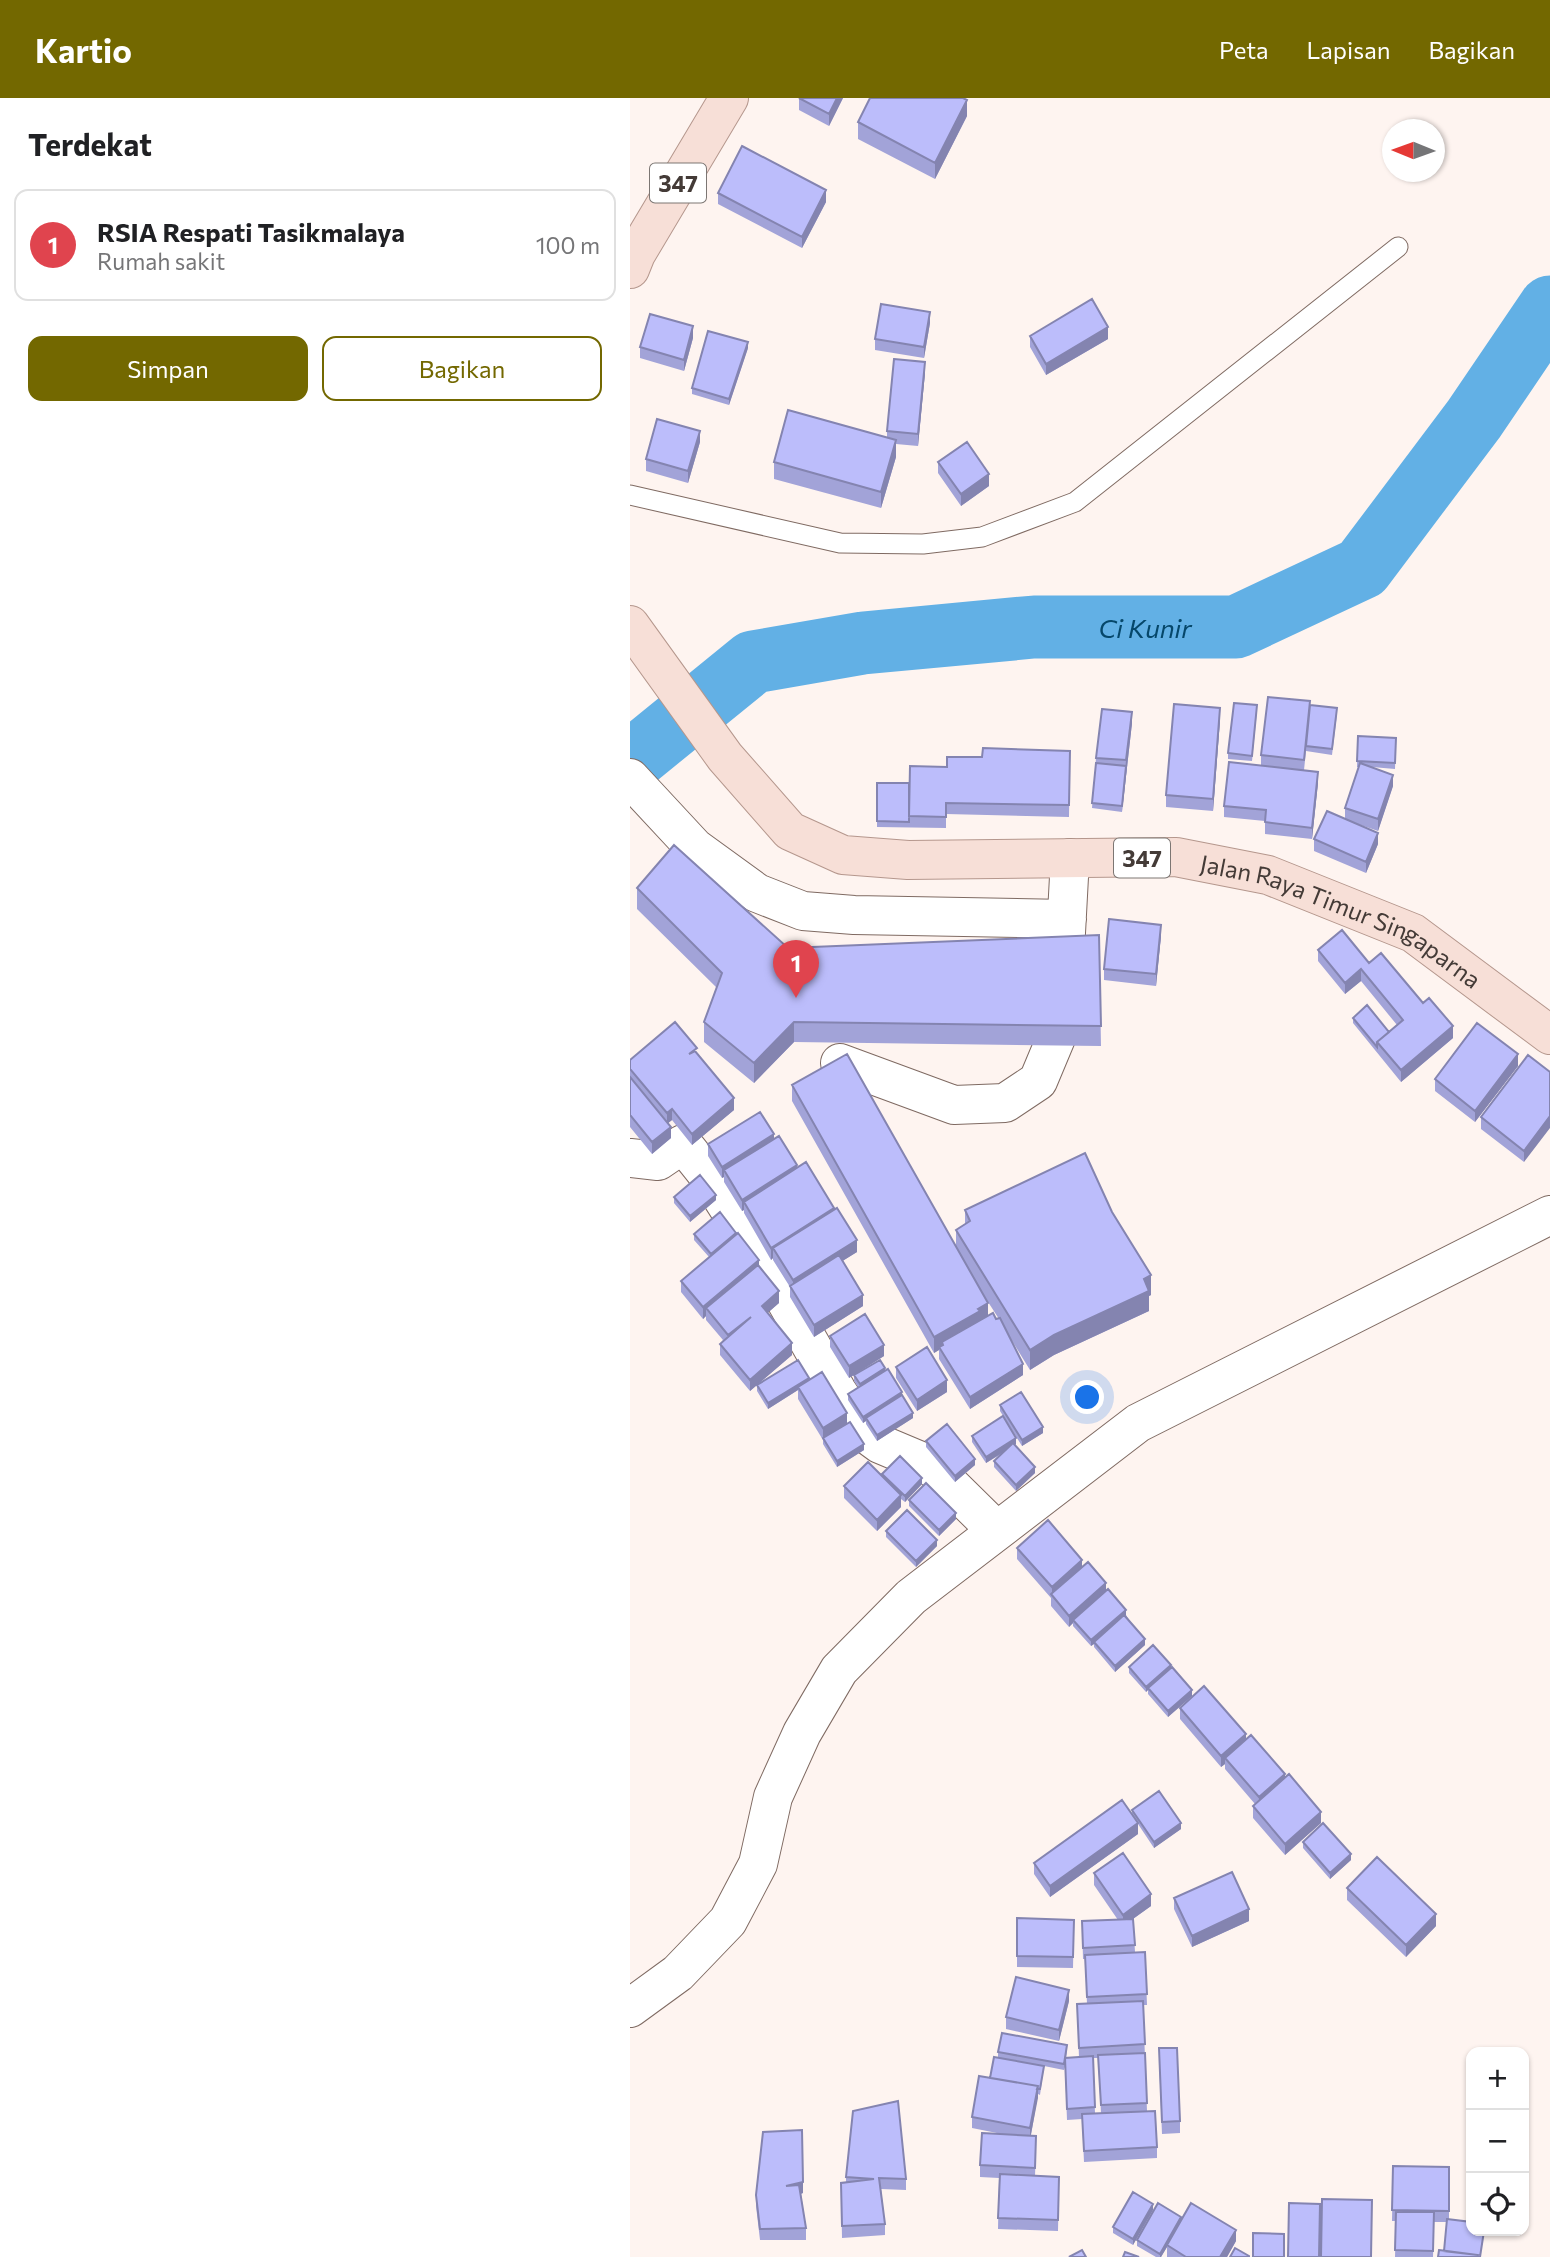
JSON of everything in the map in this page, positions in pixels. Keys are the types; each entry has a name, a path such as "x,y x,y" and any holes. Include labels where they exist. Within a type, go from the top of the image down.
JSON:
{"main road":[{"name":"347","path":"630,269 636,254 729,98"},
{"name":"Jalan Raya Timur Singaparna","path":"630,625 725,757 790,831 844,855 908,860 1176,857 1268,875 1413,933 1550,1035"}],"street":[{"path":"631,780 695,848 757,893 803,911 854,915 1067,919"},
{"path":"840,1063 954,1105 1005,1103 1038,1082 1061,1026 1070,858"},
{"path":"630,1158 658,1161 683,1144 707,1174 865,1433 880,1444 930,1465 996,1530"},
{"path":"630,2008 678,1972 728,1921 758,1864 773,1797 802,1733 839,1671 911,1597 1138,1423 1550,1215"}],"lane":[{"path":"630,495 840,543 923,544 982,537 1075,502 1398,247"}],"building":[{"path":"799,98 837,98 829,114"},
{"path":"870,98 967,100 935,163 858,122"},
{"path":"742,146 826,190 802,237 718,193"},
{"path":"1092,299 1108,327 1046,364 1030,336"},
{"path":"881,304 930,312 924,347 875,339"},
{"path":"650,314 693,326 684,360 640,347"},
{"path":"708,331 748,342 729,399 692,388"},
{"path":"894,359 925,362 918,434 887,431"},
{"path":"788,410 896,440 881,492 774,462"},
{"path":"657,419 700,431 688,471 646,459"},
{"path":"967,442 989,474 961,494 938,462"},
{"path":"1268,697 1310,701 1304,760 1261,755"},
{"path":"1234,703 1257,705 1252,756 1228,753"},
{"path":"1174,704 1220,708 1213,799 1166,795"},
{"path":"1310,705 1337,708 1332,749 1306,746"},
{"path":"1102,709 1132,712 1126,760 1096,758"},
{"path":"1358,736 1396,738 1395,763 1357,761"},
{"path":"983,748 1070,751 1069,805 946,803 946,817 909,816 910,766 947,767 947,757 982,757"},
{"path":"1229,762 1318,772 1312,828 1265,822 1266,810 1224,806"},
{"path":"1096,763 1126,766 1122,806 1092,803"},
{"path":"1360,763 1393,775 1378,819 1345,808"},
{"path":"877,783 909,783 909,822 877,821"},
{"path":"1327,811 1378,833 1366,862 1314,839"},
{"path":"674,845 788,948 1099,935 1101,1026 794,1022 754,1063 704,1022 722,973 637,888"},
{"path":"1109,919 1161,925 1156,974 1104,969"},
{"path":"1342,930 1369,963 1381,953 1423,1003 1429,998 1453,1026 1401,1070 1377,1042 1403,1020 1361,969 1345,983 1318,950"},
{"path":"1367,1005 1389,1032 1377,1042 1377,1047 1353,1018"},
{"path":"675,1022 697,1048 689,1054 695,1051 734,1098 692,1134 672,1109 667,1113 630,1069 630,1060"},
{"path":"1477,1023 1518,1054 1475,1111 1435,1079"},
{"path":"847,1054 988,1303 978,1309 980,1311 934,1337 792,1085"},
{"path":"1528,1055 1550,1072 1550,1116 1524,1151 1481,1117"},
{"path":"630,1077 671,1127 652,1142 630,1115"},
{"path":"760,1112 774,1134 722,1167 708,1144"},
{"path":"779,1136 797,1165 742,1200 724,1170"},
{"path":"1085,1153 1112,1212 1151,1275 1144,1279 1149,1291 1054,1335 1030,1350 956,1230 970,1221 965,1210"},
{"path":"806,1162 834,1208 771,1248 744,1202"},
{"path":"700,1175 716,1195 690,1216 674,1197"},
{"path":"837,1208 857,1240 793,1280 773,1248"},
{"path":"720,1212 736,1233 711,1254 694,1234"},
{"path":"738,1233 759,1260 703,1307 681,1281"},
{"path":"839,1255 863,1295 814,1325 790,1286"},
{"path":"758,1265 779,1291 762,1306 792,1343 750,1380 720,1344 751,1317 728,1335 706,1308"},
{"path":"993,1313 996,1319 1000,1318 1023,1364 970,1397 939,1347 943,1345 942,1342"},
{"path":"865,1314 884,1345 849,1366 830,1336"},
{"path":"927,1347 947,1380 917,1400 896,1367"},
{"path":"798,1360 809,1378 768,1403 757,1385"},
{"path":"880,1360 885,1368 860,1384 854,1375"},
{"path":"888,1369 902,1392 863,1417 848,1394"},
{"path":"822,1372 847,1413 823,1428 798,1387"},
{"path":"1021,1392 1043,1427 1022,1440 1000,1405"},
{"path":"902,1395 913,1413 877,1435 866,1418"},
{"path":"1003,1416 1016,1438 986,1457 972,1436"},
{"path":"850,1422 864,1444 837,1461 823,1438"},
{"path":"947,1424 975,1459 955,1476 926,1441"},
{"path":"1013,1443 1035,1467 1016,1485 994,1461"},
{"path":"900,1456 922,1478 905,1496 882,1474"},
{"path":"868,1462 901,1495 877,1520 844,1486"},
{"path":"926,1483 956,1513 939,1530 909,1500"},
{"path":"907,1510 937,1540 916,1561 886,1531"},
{"path":"1048,1520 1082,1560 1052,1587 1017,1548"},
{"path":"1088,1562 1106,1583 1069,1616 1051,1594"},
{"path":"1108,1589 1126,1610 1091,1640 1073,1620"},
{"path":"1124,1615 1145,1639 1115,1666 1094,1642"},
{"path":"1153,1645 1171,1665 1146,1687 1129,1667"},
{"path":"1172,1667 1192,1690 1168,1711 1148,1688"},
{"path":"1204,1686 1246,1734 1221,1756 1180,1708"},
{"path":"1251,1735 1285,1774 1259,1797 1225,1758"},
{"path":"1289,1774 1321,1812 1285,1844 1253,1806"},
{"path":"1159,1791 1181,1823 1154,1842 1132,1810"},
{"path":"1122,1800 1138,1823 1050,1886 1034,1863"},
{"path":"1323,1823 1351,1854 1330,1873 1303,1842"},
{"path":"1123,1853 1151,1894 1123,1915 1094,1873"},
{"path":"1377,1857 1436,1914 1406,1945 1347,1888"},
{"path":"1232,1872 1249,1909 1192,1936 1174,1898"},
{"path":"1017,1918 1074,1920 1073,1957 1017,1956"},
{"path":"1133,1919 1135,1945 1083,1948 1082,1921"},
{"path":"1145,1952 1147,1994 1087,1997 1085,1955"},
{"path":"1016,1977 1069,1990 1059,2030 1006,2017"},
{"path":"1143,2001 1145,2044 1079,2048 1077,2004"},
{"path":"1002,2033 1067,2045 1064,2064 998,2052"},
{"path":"1159,2048 1177,2048 1180,2121 1162,2122"},
{"path":"1145,2053 1147,2103 1101,2105 1098,2055"},
{"path":"1093,2056 1095,2107 1067,2109 1065,2058"},
{"path":"994,2057 1044,2066 1040,2089 1037,2089 1038,2086 990,2078"},
{"path":"979,2076 1038,2086 1030,2128 972,2117"},
{"path":"898,2101 906,2179 879,2178 885,2224 842,2226 841,2183 874,2179 846,2177 853,2111"},
{"path":"1155,2111 1157,2147 1084,2151 1082,2114"},
{"path":"802,2130 803,2182 786,2186 799,2185 806,2228 760,2229 756,2195 763,2132"},
{"path":"982,2133 1036,2136 1035,2168 980,2165"},
{"path":"1393,2166 1449,2167 1449,2211 1392,2210"},
{"path":"1000,2174 1059,2177 1058,2220 998,2218"},
{"path":"1133,2192 1153,2204 1133,2239 1113,2227"},
{"path":"1322,2199 1372,2200 1371,2257 1321,2257"},
{"path":"1158,2203 1181,2217 1160,2254 1137,2240"},
{"path":"1191,2203 1236,2230 1220,2257 1186,2257 1167,2245"},
{"path":"1289,2203 1320,2204 1319,2257 1288,2257"},
{"path":"1396,2212 1434,2212 1433,2251 1395,2250"},
{"path":"1447,2219 1466,2221 1466,2236 1483,2236 1480,2257 1444,2251"},
{"path":"1253,2233 1284,2234 1284,2257 1253,2257"},
{"path":"1235,2248 1249,2256 1249,2257 1230,2257"},
{"path":"1082,2250 1086,2257 1069,2257"},
{"path":"1439,2250 1478,2255 1438,2257"},
{"path":"1125,2252 1139,2257 1123,2257"}],"waterway":[{"name":"Ci Kunir","path":"630,762 753,662 863,643 1034,627 1236,627 1362,568 1474,419 1550,307"}],"place":[{"name":"RSIA Respati Tasikmalaya","path":"796,998"}]}
